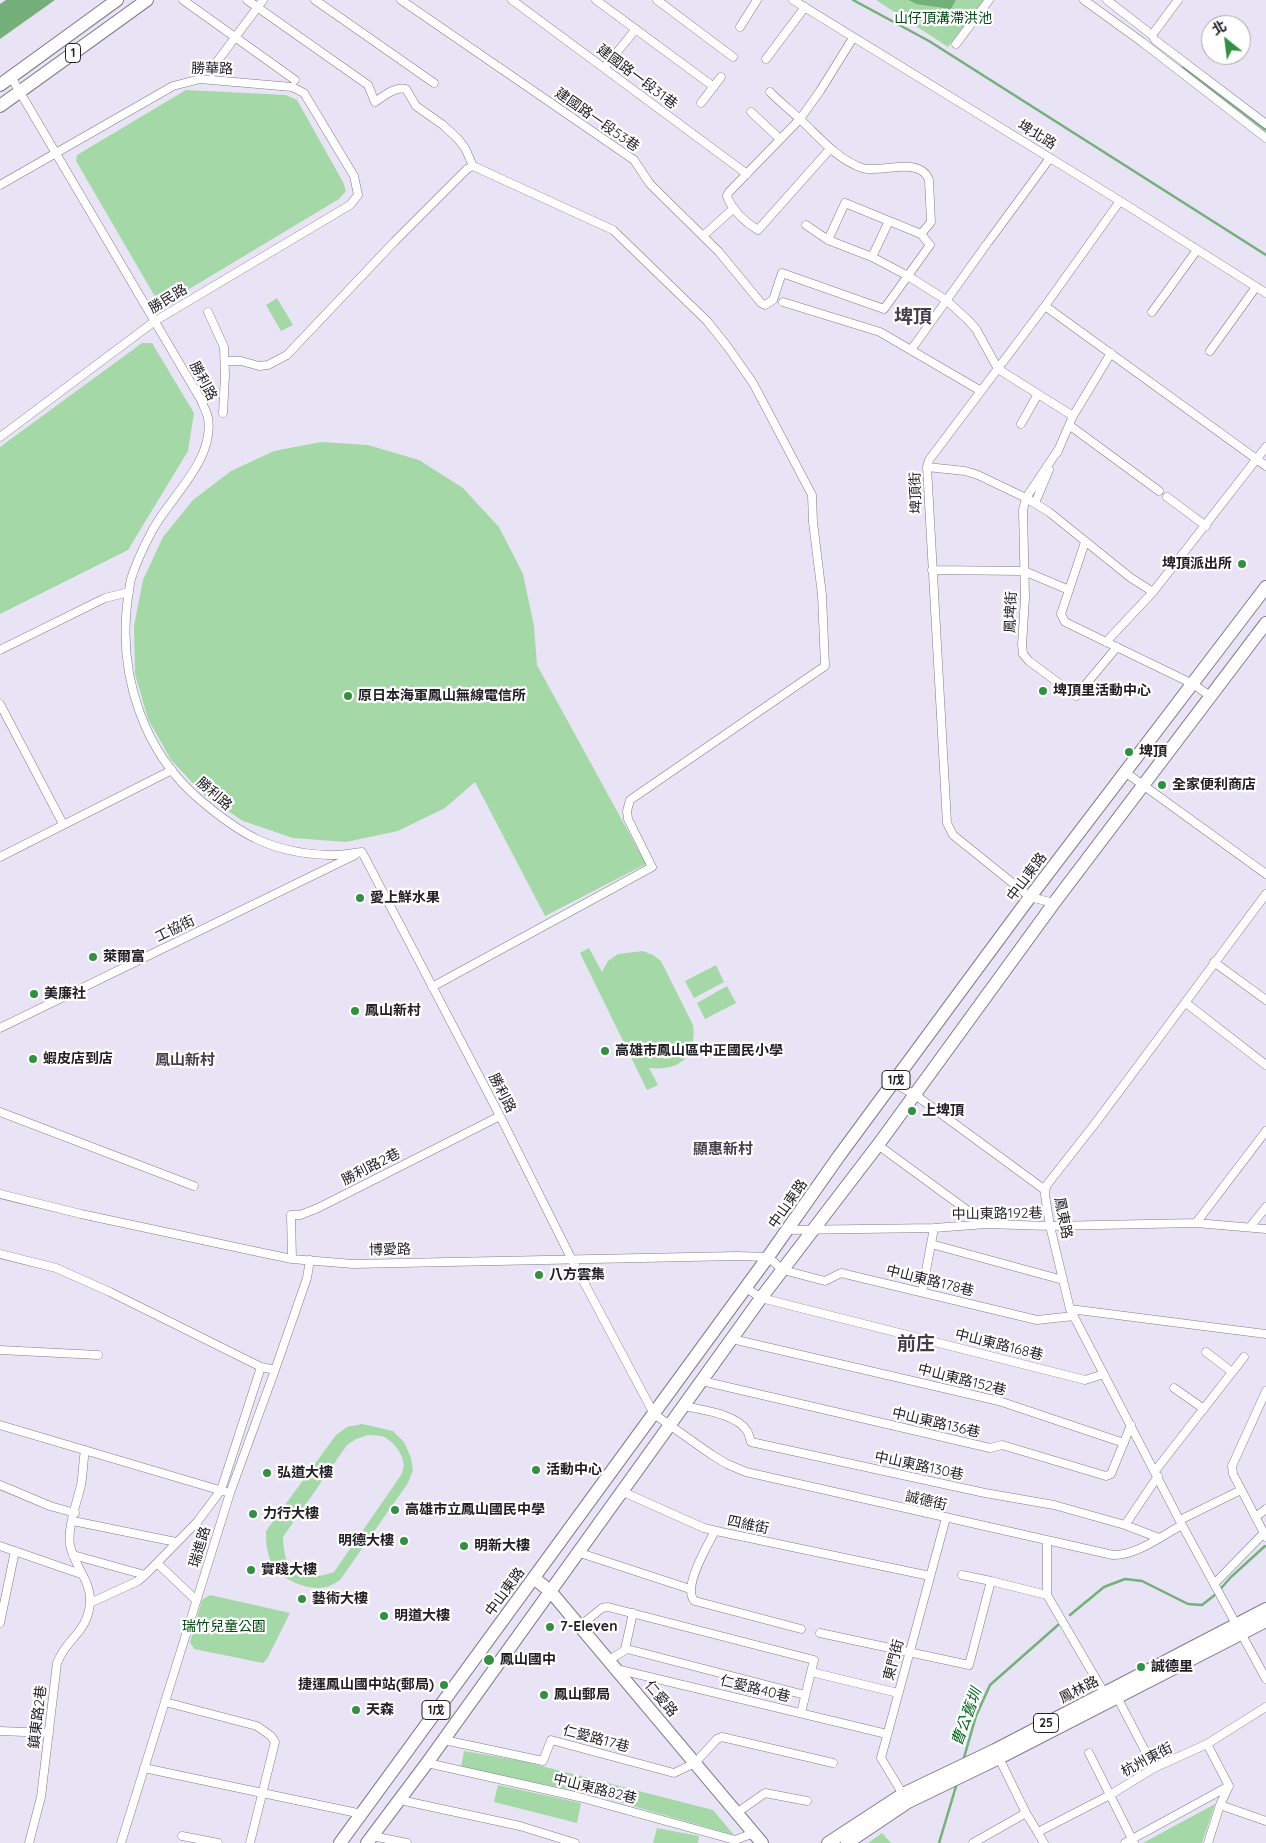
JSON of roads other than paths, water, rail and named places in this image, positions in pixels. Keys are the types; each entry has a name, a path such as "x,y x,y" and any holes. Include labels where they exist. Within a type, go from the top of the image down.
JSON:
{"main road":[{"name":"1","path":"0,85 117,0"},
{"name":"1","path":"0,106 147,0"},
{"name":"中山東路","path":"340,1843 1030,896 1266,587"},
{"name":"1戊","path":"369,1839 444,1740 761,1298 878,1145 1142,785 1266,623"},
{"name":"仁愛路","path":"534,1578 550,1592 613,1664 758,1838"},
{"name":"鳳林路","path":"828,1843 905,1798 997,1754 1239,1629 1266,1609"},
{"name":"鳳林路","path":"1239,1629 1266,1621"},
{"name":"鳳林路","path":"847,1843 905,1798"}],"street":[{"path":"183,0 295,80"},
{"path":"247,0 368,86 375,102 395,89 401,87 406,89 416,106 443,125 458,139 465,148 473,166 613,230 707,321 733,353 753,383 812,495 813,522 822,595 825,666 630,800 627,811 628,819 652,867 432,987"},
{"path":"216,63 263,0"},
{"path":"314,0 434,83"},
{"name":"建國路一段53巷","path":"401,0 634,160 650,184 719,252 761,303 765,305 773,300 782,273 884,309 908,276"},
{"name":"建國路一段31巷","path":"512,0 747,174"},
{"path":"596,0 714,87"},
{"path":"657,0 734,57"},
{"path":"740,27 757,0"},
{"name":"埤北路","path":"793,0 1266,293"},
{"path":"956,44 989,0"},
{"path":"1084,0 1142,42 1266,138"},
{"path":"1107,0 1152,35 1155,40 1266,124"},
{"path":"1152,35 1178,0"},
{"path":"766,59 805,7"},
{"path":"604,68 636,29"},
{"path":"830,149 758,230 751,226 730,205 727,196 800,119 820,92 853,38"},
{"name":"勝利路","path":"11,77 201,400 208,417 208,429 197,466 154,528 131,579 125,636 126,659 138,712 161,756 193,794 220,817 249,836 269,846 294,852 327,856 362,852 500,1116 571,1258 654,1414 670,1426"},
{"path":"701,104 722,77"},
{"name":"勝華路","path":"0,185 173,86 200,79 292,87 304,93 354,176 358,195"},
{"path":"770,92 830,149 849,162 865,169 908,166 926,174 929,180 931,222 921,234"},
{"path":"751,112 780,139"},
{"path":"911,350 1050,158"},
{"path":"225,361 241,361 259,366 268,365 287,355 395,241 463,173 473,166"},
{"name":"勝民路","path":"0,437 155,322 350,205 358,195"},
{"name":"埤頂街","path":"1054,903 1030,896 953,835 947,823 927,467 929,460 1045,306 1120,201"},
{"path":"828,240 845,203 921,234 930,245 908,276"},
{"path":"703,236 734,208"},
{"path":"872,257 889,221"},
{"path":"806,224 828,240 872,257 908,276 946,300 976,329 998,369 1073,416"},
{"path":"1152,312 1197,250"},
{"path":"1210,351 1256,287"},
{"path":"783,302 880,332 981,391"},
{"path":"1045,306 1266,466"},
{"path":"208,312 224,347 223,413"},
{"name":"鳳埤街","path":"1035,503 1073,416 1111,353"},
{"path":"1021,424 1038,394"},
{"path":"1070,425 1159,491"},
{"path":"1106,642 1153,592 1266,447"},
{"name":"鳳埤街","path":"1058,450 1026,498 1023,522 1025,598 1023,654 1029,661 1076,696 1117,647"},
{"path":"927,467 965,470 1026,498 1131,578 1153,592"},
{"path":"1167,497 1206,526"},
{"path":"1086,542 1061,614 1065,622 1193,684 1210,696"},
{"path":"932,570 1024,571 1069,590"},
{"path":"0,650 105,598 129,592"},
{"path":"0,704 63,824"},
{"path":"0,857 172,770"},
{"path":"1124,772 1266,874"},
{"name":"工協街","path":"0,1028 362,852"},
{"name":"鳳東路","path":"1239,1629 1072,1312 1050,1226 1046,1186 1098,1121 1266,894"},
{"path":"1214,962 1266,1000"},
{"path":"1186,1003 1266,1065"},
{"path":"893,1083 914,1094 1046,1190"},
{"path":"0,1112 194,1186"},
{"name":"勝利路2巷","path":"292,1259 291,1215 300,1215 318,1208 500,1116"},
{"path":"1196,1223 1266,1131"},
{"path":"878,1145 986,1224"},
{"name":"博愛路","path":"0,1194 81,1214 292,1259 354,1264 571,1258 737,1256 768,1258"},
{"path":"1250,1228 1266,1207"},
{"name":"中山東路192巷","path":"788,1230 934,1228 986,1224 1050,1226 1196,1223 1266,1229"},
{"path":"922,1292 934,1228"},
{"path":"931,1244 1063,1280"},
{"path":"0,1254 56,1268 110,1292 260,1367 276,1370"},
{"path":"768,1258 783,1270"},
{"name":"瑞進路","path":"121,1843 230,1493 276,1370 310,1260"},
{"name":"中山東路178巷","path":"783,1270 825,1281 841,1273 847,1274 1037,1320 1072,1312 1266,1334"},
{"name":"中山東路168巷","path":"745,1287 761,1298 1086,1380 1104,1374"},
{"name":"中山東路152巷","path":"732,1339 999,1401 1124,1443"},
{"path":"0,1350 98,1355"},
{"path":"1206,1352 1232,1372"},
{"path":"1125,1525 1156,1474 1244,1357"},
{"path":"86,1450 82,1482 69,1534 72,1555 87,1584 90,1603 138,1581 145,1575 198,1521 221,1490 260,1367"},
{"name":"中山東路136巷","path":"702,1381 990,1448 1002,1445 1106,1476 1111,1474 1131,1425"},
{"path":"1174,1388 1204,1409"},
{"path":"1215,1583 1265,1535 1233,1474 1232,1466 1266,1391"},
{"name":"中山東路130巷","path":"684,1406 726,1416 743,1426 751,1442 985,1494 1054,1505 1125,1525 1159,1538"},
{"path":"0,1425 230,1493"},
{"name":"誠德街","path":"670,1426 727,1464 746,1472 1047,1541 1121,1556 1131,1553 1159,1538 1181,1522 1241,1490"},
{"path":"0,1485 74,1517 176,1542"},
{"path":"621,1491 715,1531"},
{"path":"1256,1518 1266,1509"},
{"name":"東門街","path":"905,1798 881,1758 946,1518"},
{"name":"四維街","path":"690,1589 694,1575 715,1531 930,1576"},
{"path":"1047,1541 1047,1595 1111,1695 1154,1768"},
{"path":"0,1546 81,1574"},
{"path":"0,1623 15,1551"},
{"path":"577,1552 690,1589 691,1598 695,1601 801,1629"},
{"path":"72,1555 145,1575"},
{"path":"157,1563 196,1600"},
{"path":"962,1575 1047,1595"},
{"path":"820,1633 909,1654 968,1665 991,1581"},
{"name":"鎮東路2巷","path":"29,1843 41,1797 57,1663 66,1644 83,1628 90,1603"},
{"path":"580,1626 605,1607 814,1660 801,1714"},
{"path":"613,1664 625,1649 634,1614"},
{"path":"1239,1629 1266,1679"},
{"path":"625,1649 805,1695"},
{"name":"仁愛路40巷","path":"613,1664 801,1714 887,1734"},
{"path":"811,1672 898,1693"},
{"path":"165,1702 257,1726 271,1736 275,1742 250,1843"},
{"name":"杭州東街","path":"1038,1832 1110,1795 1154,1768 1207,1744 1266,1707"},
{"path":"0,1731 49,1733"},
{"path":"695,1763 717,1739 727,1737 833,1763"},
{"name":"仁愛路17巷","path":"444,1740 543,1762 551,1740 674,1773 695,1763"},
{"path":"1207,1744 1229,1786"},
{"path":"1089,1753 1110,1795 1130,1842 1229,1786"},
{"path":"997,1754 1026,1813 1044,1843"},
{"name":"中山東路82巷","path":"427,1763 580,1797 735,1840 758,1838"},
{"path":"144,1768 362,1814"},
{"path":"1208,1843 1220,1806 1229,1786"},
{"path":"738,1812 765,1793 807,1801"},
{"path":"400,1800 520,1826 575,1843"},
{"path":"1220,1806 1266,1821"},
{"path":"973,1843 1026,1813"},
{"path":"182,1836 218,1843"},
{"path":"369,1839 406,1843"}],"waterway":[{"path":"853,0 929,41 1266,255"},
{"path":"1183,67 1266,130"},
{"name":"曹公舊圳","path":"1070,1615 1104,1587 1125,1579 1142,1581 1188,1604 1202,1605 1216,1594 1231,1577 1265,1546"},
{"name":"曹公舊圳","path":"963,1761 976,1716 990,1685 1058,1625"},
{"name":"曹公舊圳","path":"939,1843 957,1783"}],"place":[{"name":"埤頂派出所","path":"1242,564"},
{"name":"埤頂里活動中心","path":"1043,691"},
{"name":"原日本海軍鳳山無線電信所","path":"348,696"},
{"name":"埤頂","path":"1129,752"},
{"name":"全家便利商店","path":"1162,785"},
{"name":"愛上鮮水果","path":"360,898"},
{"name":"萊爾富","path":"93,957"},
{"name":"美廉社","path":"34,994"},
{"name":"鳳山新村","path":"355,1011"},
{"name":"高雄市鳳山區中正國民小學","path":"605,1051"},
{"name":"蝦皮店到店","path":"33,1059"},
{"name":"上埤頂","path":"912,1111"},
{"name":"八方雲集","path":"539,1275"},
{"name":"活動中心","path":"536,1470"},
{"name":"弘道大樓","path":"267,1473"},
{"name":"高雄市立鳳山國民中學","path":"395,1510"},
{"name":"力行大樓","path":"253,1514"},
{"name":"明德大樓","path":"404,1541"},
{"name":"明新大樓","path":"464,1546"},
{"name":"實踐大樓","path":"251,1570"},
{"name":"藝術大樓","path":"302,1599"},
{"name":"明道大樓","path":"384,1616"},
{"name":"7-Eleven","path":"550,1627"},
{"name":"鳳山國中","path":"489,1660"},
{"name":"誠德里","path":"1141,1667"},
{"name":"捷運鳳山國中站(郵局)","path":"444,1685"},
{"name":"鳳山郵局","path":"544,1695"},
{"name":"天森","path":"356,1710"}],"district":[{"name":"埤頂","path":"913,317"},
{"name":"鳳山新村","path":"185,1060"},
{"name":"顯惠新村","path":"723,1149"},
{"name":"前庄","path":"916,1344"}],"park label":[{"name":"山仔頂溝滯洪池","path":"943,19"},
{"name":"瑞竹兒童公園","path":"224,1627"}]}
